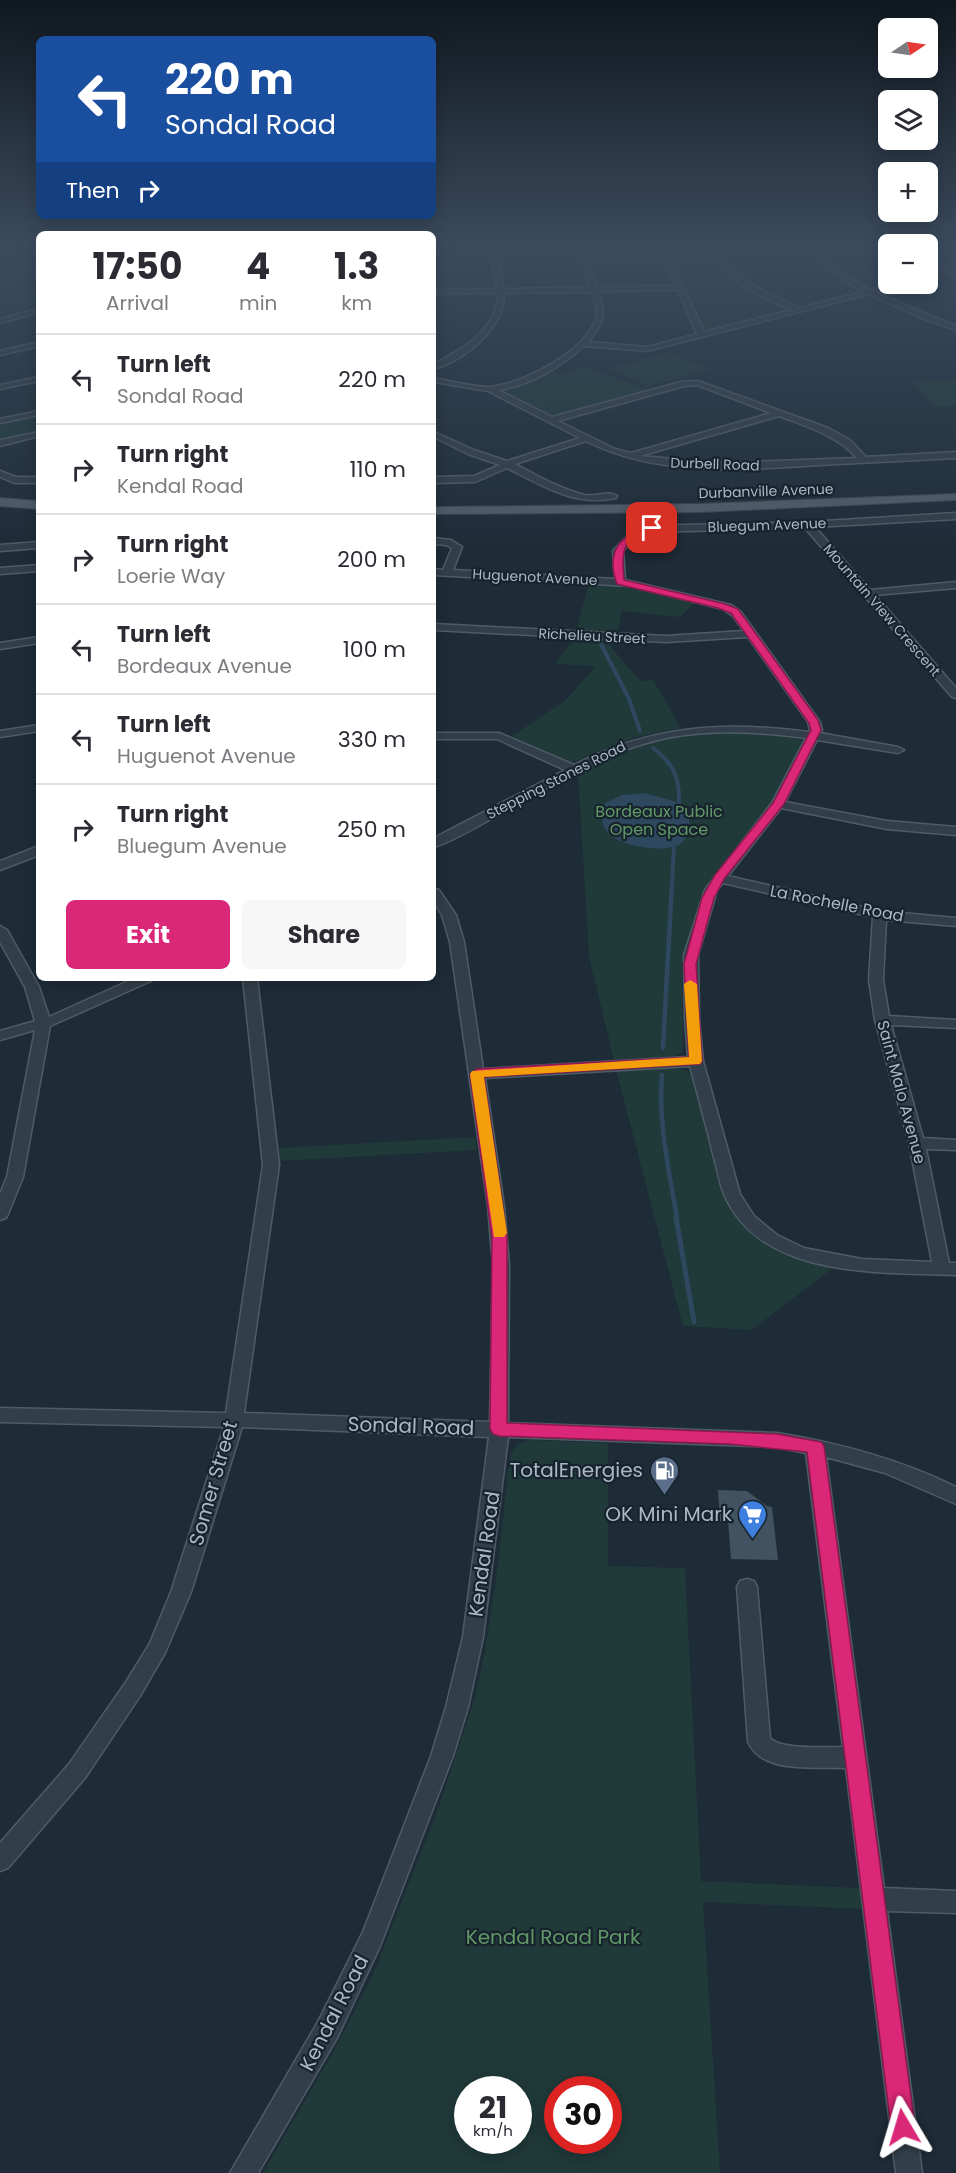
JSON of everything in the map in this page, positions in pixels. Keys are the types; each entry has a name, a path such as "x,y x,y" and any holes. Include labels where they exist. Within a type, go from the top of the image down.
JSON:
{"main road":[{"path":"0,496 36,499"},
{"name":"Durbanville Avenue","path":"436,511 680,509 956,497"},
{"path":"0,502 36,505"},
{"name":"Durbanville Avenue","path":"436,518 680,515 956,504"}],"street":[{"path":"0,353 24,347"},
{"path":"436,366 467,347"},
{"path":"436,380 490,389 535,374 568,357 580,347"},
{"path":"627,347 653,347"},
{"path":"0,387 36,380"},
{"path":"551,420 693,383 708,386 779,412 837,436 851,445 864,460"},
{"name":"Durbell Road","path":"490,389 585,439 628,457 649,461 720,466 956,455"},
{"path":"628,457 779,412"},
{"path":"0,422 36,413"},
{"path":"0,443 36,435"},
{"path":"436,435 471,452 507,464 562,492 591,499 612,496"},
{"path":"436,480 474,479 507,464 585,439"},
{"path":"0,474 19,480 36,480"},
{"name":"Bluegum Avenue","path":"620,582 618,551 633,535 642,530 808,525 956,516"},
{"name":"Mountain View Crescent","path":"808,525 956,695"},
{"path":"436,541 452,543 457,547 447,573"},
{"path":"0,548 36,545"},
{"path":"0,572 36,568"},
{"name":"Huguenot Avenue","path":"436,572 620,582 727,607 737,614 814,722 816,730 814,735"},
{"path":"867,593 956,585"},
{"name":"Richelieu Street","path":"436,627 666,639 751,634"},
{"path":"0,646 36,640"},
{"path":"0,734 36,728"},
{"name":"Stepping Stones Road","path":"436,842 624,745 673,732 727,728 796,732 898,750"},
{"path":"814,735 778,804 719,878 708,898 690,964 696,1061 732,1194 741,1212 758,1229 791,1249 838,1262 949,1269"},
{"path":"436,736 499,736 574,769"},
{"path":"778,804 887,825 956,831"},
{"path":"0,866 36,851"},
{"name":"La Rochelle Road","path":"719,878 880,915 956,922"},
{"name":"Kendal Road","path":"243,2173 328,2029 372,1938 442,1756 457,1707 473,1637 499,1429 500,1237 455,933 449,915 436,896"},
{"name":"Saint Malo Avenue","path":"880,915 876,980 882,1020 917,1143 949,1269"},
{"path":"0,930 36,998 42,1011 44,1024 15,1177 0,1214"},
{"path":"0,1036 44,1024 139,981"},
{"name":"Somer Street","path":"0,1860 77,1771 133,1689 158,1647 181,1592 232,1432 271,1165 250,981"},
{"path":"882,1020 956,1024"},
{"path":"477,1074 696,1061"},
{"path":"917,1143 956,1145"},
{"name":"Sondal Road","path":"0,1414 777,1440 866,1458 915,1476 956,1496"},
{"path":"815,1446 909,2173"},
{"path":"747,1587 759,1742 768,1752 784,1755 855,1758"},
{"path":"873,1899 956,1902"}],"green space":[{"path":"669,353 711,369 649,386 607,369"},
{"path":"587,367 650,391 554,416 546,415 499,390 547,371 560,374"},
{"path":"956,380 956,406 936,407 912,382"},
{"path":"36,415 36,433 0,441 0,423"},
{"path":"589,582 635,587 696,602 680,617 622,611 617,635 576,632"},
{"name":"Bordeaux Public Open Space","path":"576,637 621,639 621,642 610,646 640,681 653,680 681,728 636,737 573,762 562,760 511,737 566,700 596,666 555,664"},
{"name":"Bordeaux Public Open Space","path":"736,731 793,735 802,740 803,744 769,806 705,889 682,963 683,1052 673,1057 614,1060 589,957 578,772 629,747 679,735"},
{"path":"675,1067 687,1071 692,1076 725,1199 739,1220 773,1248 802,1260 834,1267 752,1330 683,1326 616,1070"},
{"path":"475,1137 477,1150 279,1161 279,1148"},
{"name":"Kendal Road Park","path":"530,1440 608,1443 608,1566 685,1568 701,1881 860,1888 864,1909 703,1902 720,2173 263,2173 332,2054 373,1975 440,1804 475,1697 485,1651 498,1565 510,1455 518,1444"}],"water":[{"path":"644,793 674,801 689,810 690,834 680,844 664,848 642,847 621,841 607,832 602,822 604,804 622,795"}],"building":[{"name":"OK Mini Mark","path":"718,1490 747,1491 767,1506 772,1507 778,1560 731,1559 728,1521 720,1521"}],"waterway":[{"path":"601,644 629,699 640,731"},
{"path":"653,748 666,760 674,772 677,779 679,804"},
{"path":"672,885 674,846"},
{"path":"663,1048 672,883"},
{"path":"662,1075 663,1129 677,1218"},
{"path":"676,1217 694,1322"}],"slow traffic":[{"path":"499,1233 477,1074 696,1061 690,984"}],"place":[{"name":"TotalEnergies","path":"664,1496"},
{"name":"OK Mini Mark","path":"753,1540"}],"route":[{"path":"652,528 637,532 620,547 617,559 620,582 727,607 735,611 814,722 816,730 778,804 719,878 708,898 690,964 696,1061 477,1074 500,1237 499,1429 777,1440 815,1446 903,2127"}]}
